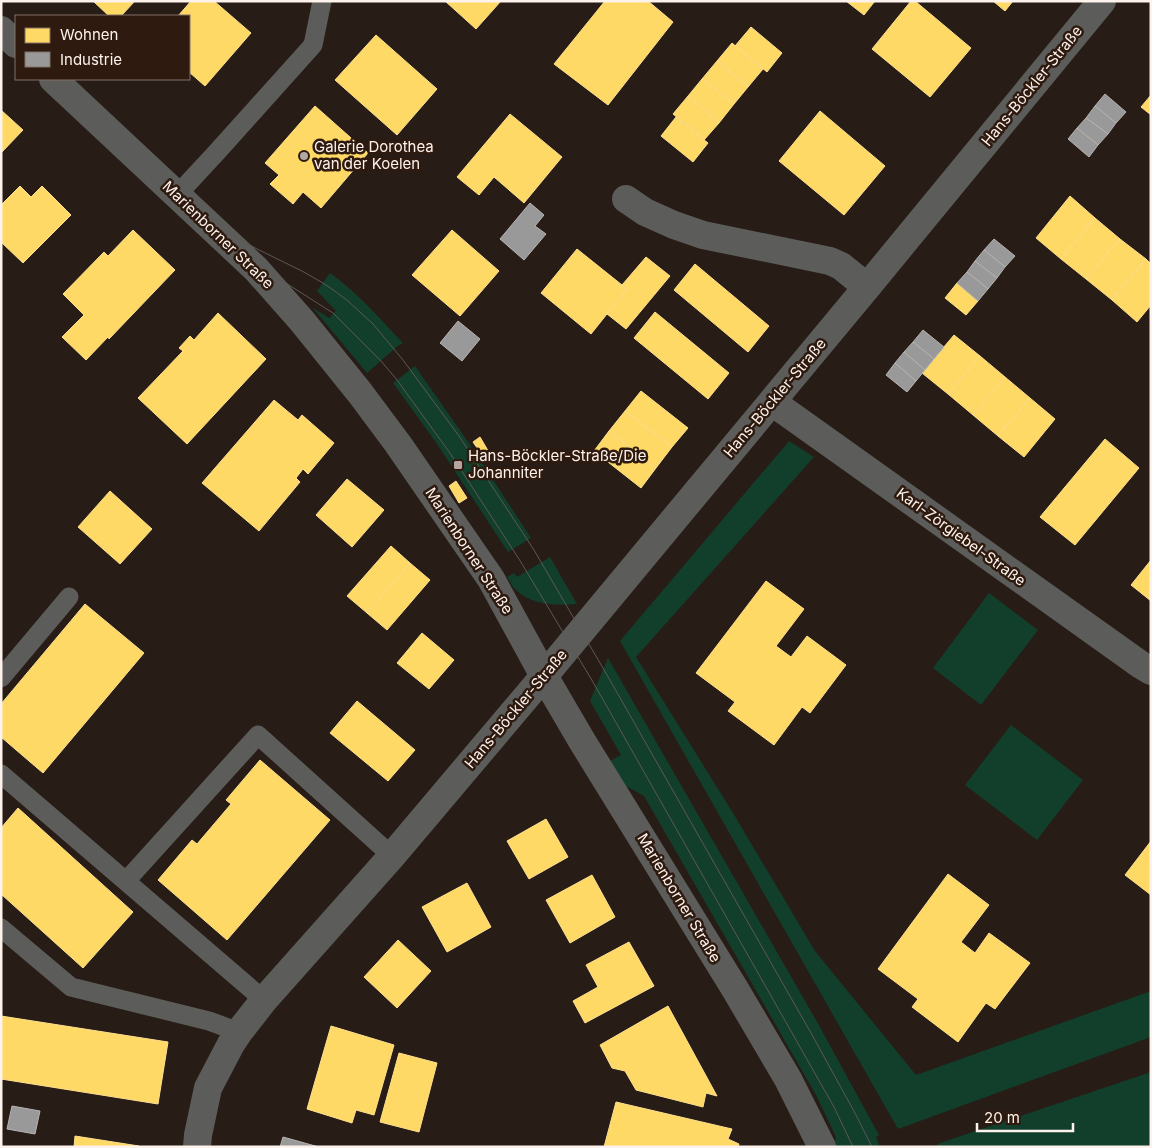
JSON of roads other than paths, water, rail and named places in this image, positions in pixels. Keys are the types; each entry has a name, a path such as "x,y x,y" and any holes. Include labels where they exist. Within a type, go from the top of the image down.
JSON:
{"street":[{"name":"Hans-Böckler-Straße","path":"197,1147 208,1088 231,1044 264,1000 392,856 544,676 867,288 1102,1"},
{"path":"1,30 15,43"},
{"name":"Marienborner Straße","path":"54,80 256,269 302,321 360,393 429,488 490,579 586,748 626,810 759,1030 788,1079 822,1147"},
{"path":"626,198 644,212 703,235 830,261 841,266 867,288"},
{"name":"Karl-Zörgiebel-Straße","path":"772,402 1151,671"}],"lane":[{"path":"177,195 312,45 322,1"},
{"path":"1,678 69,597"},
{"path":"126,881 258,735 392,856"},
{"path":"1,774 264,1000"},
{"path":"1,928 72,987 209,1021 239,1032"}],"tram line":[{"path":"1,35 15,48"},
{"path":"49,80 61,92"},
{"path":"59,80 172,187 231,234 302,271 336,292 373,324 403,360 459,436 534,550 811,1033 872,1147"},
{"path":"139,165 204,227 229,247 333,313 381,361 397,380 450,453 519,559 593,682 834,1107 853,1147"}],"place":[{"name":"Galerie Dorothea van der Koelen","path":"304,156"},
{"name":"Hans-Böckler-Straße/Die Johanniter","path":"458,465"}]}
